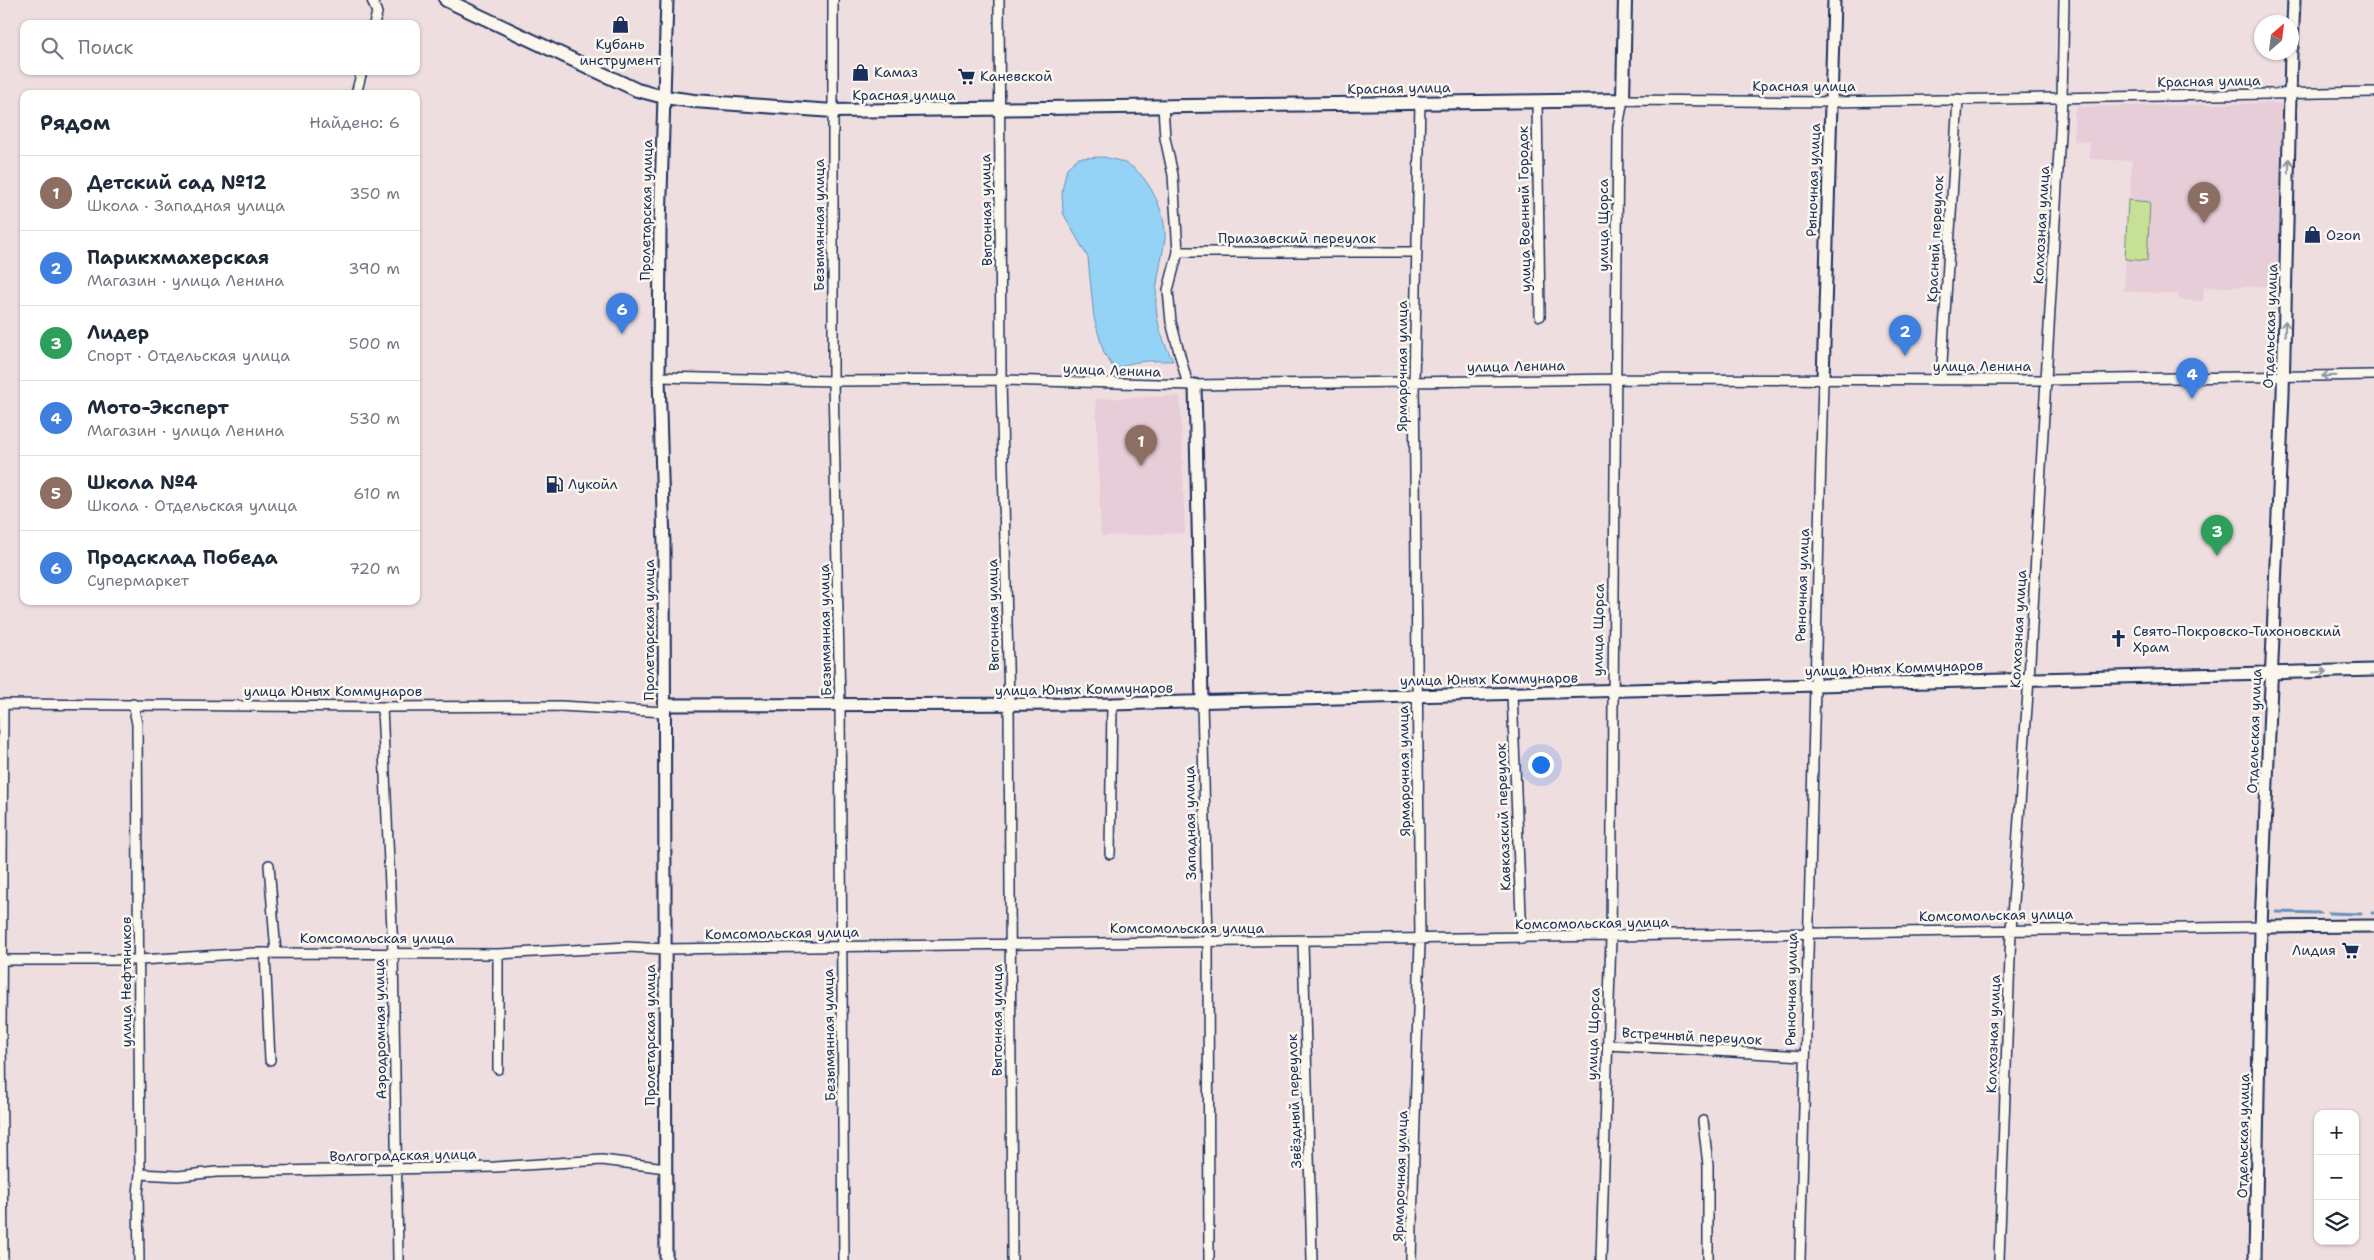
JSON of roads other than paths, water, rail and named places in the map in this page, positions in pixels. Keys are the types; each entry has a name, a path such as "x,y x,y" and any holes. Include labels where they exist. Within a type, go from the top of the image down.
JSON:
{"main road":[{"name":"Красная улица","path":"446,0 637,90 664,97 833,110 1623,100"},
{"name":"улица Щорса","path":"1623,100 1625,0"}],"street":[{"path":"372,0 377,13 375,20"},
{"name":"Пролетарская улица","path":"666,1260 664,545 659,377 660,225 667,0"},
{"name":"Безымянная улица","path":"833,0 833,381 840,706 844,1260"},
{"name":"Выгонная улица","path":"1000,0 998,109 1001,380 1010,705 1012,1260"},
{"name":"Рыночная улица","path":"1800,1260 1814,685 1834,0"},
{"name":"Колхозная улица","path":"1999,1260 2011,930 2029,679 2062,98 2064,0"},
{"path":"2293,15 2294,0"},
{"name":"Отдельская улица","path":"2256,1260 2261,927 2283,377 2291,60"},
{"path":"357,90 361,75"},
{"name":"Красная улица","path":"1623,100 1830,102 2374,92"},
{"name":"Красный переулок","path":"1941,380 1958,99"},
{"name":"улица Щорса","path":"1601,1260 1611,937 1618,127 1623,100"},
{"name":"улица Военный Городок","path":"1537,101 1540,316"},
{"name":"Ярмарочная улица","path":"1411,1260 1420,940 1414,382 1420,102"},
{"path":"1163,107 1165,138 1173,175 1178,252 1168,290 1170,322 1192,385"},
{"name":"Приазавский переулок","path":"1178,252 1417,252"},
{"name":"улица Ленина","path":"659,377 833,381 1001,380 1192,385 1616,379 2046,380 2374,375"},
{"name":"Западная улица","path":"1192,385 1208,943 1209,1260"},
{"name":"улица Юных Коммунаров","path":"1,704 382,707 560,706 665,709 1112,704 2374,670"},
{"name":"Кавказский переулок","path":"1512,694 1522,939"},
{"path":"1,704 0,1032 3,1260"},
{"name":"улица Нефтяников","path":"133,704 137,724 140,960 139,1260"},
{"path":"1110,854 1112,704"},
{"name":"Аэродромная улица","path":"382,707 393,952 395,1169 398,1260"},
{"path":"269,865 276,953"},
{"name":"Комсомольская улица","path":"1,960 140,960 265,953 393,952 498,954 628,947 665,949 1303,942 2374,926"},
{"name":"Звёздный переулок","path":"1303,942 1312,1260"},
{"path":"265,953 270,1060"},
{"path":"498,954 498,1069"},
{"name":"Встречный переулок","path":"1608,1046 1805,1056"},
{"path":"1704,1121 1708,1165 1708,1260"},
{"name":"Волгоградская улица","path":"140,1174 178,1176 216,1172 495,1167 602,1160 666,1168"}],"water":[{"path":"1103,157 1125,163 1139,173 1151,189 1160,209 1165,229 1165,238 1156,306 1162,335 1173,361 1136,362 1115,370 1104,353 1094,318 1088,258 1063,213 1062,191 1067,168 1078,158"}],"waterway":[{"path":"2276,912 2321,913"},
{"path":"2329,913 2361,914"}],"place":[{"name":"Кубань инструмент","path":"620,24"},
{"name":"Камаз","path":"860,72"},
{"name":"Каневской","path":"966,76"},
{"name":"Школа №4","path":"2204,223"},
{"name":"Ozon","path":"2312,235"},
{"name":"Продсклад Победа","path":"622,334"},
{"name":"Парикхмахерская","path":"1905,356"},
{"name":"Мото-Эксперт","path":"2192,399"},
{"name":"Детский сад №12","path":"1141,466"},
{"name":"Лукойл","path":"554,484"},
{"name":"Лидер","path":"2217,556"},
{"name":"Свято-Покровско-Тихоновский Храм","path":"2119,639"},
{"name":"Лидия","path":"2350,950"}]}
